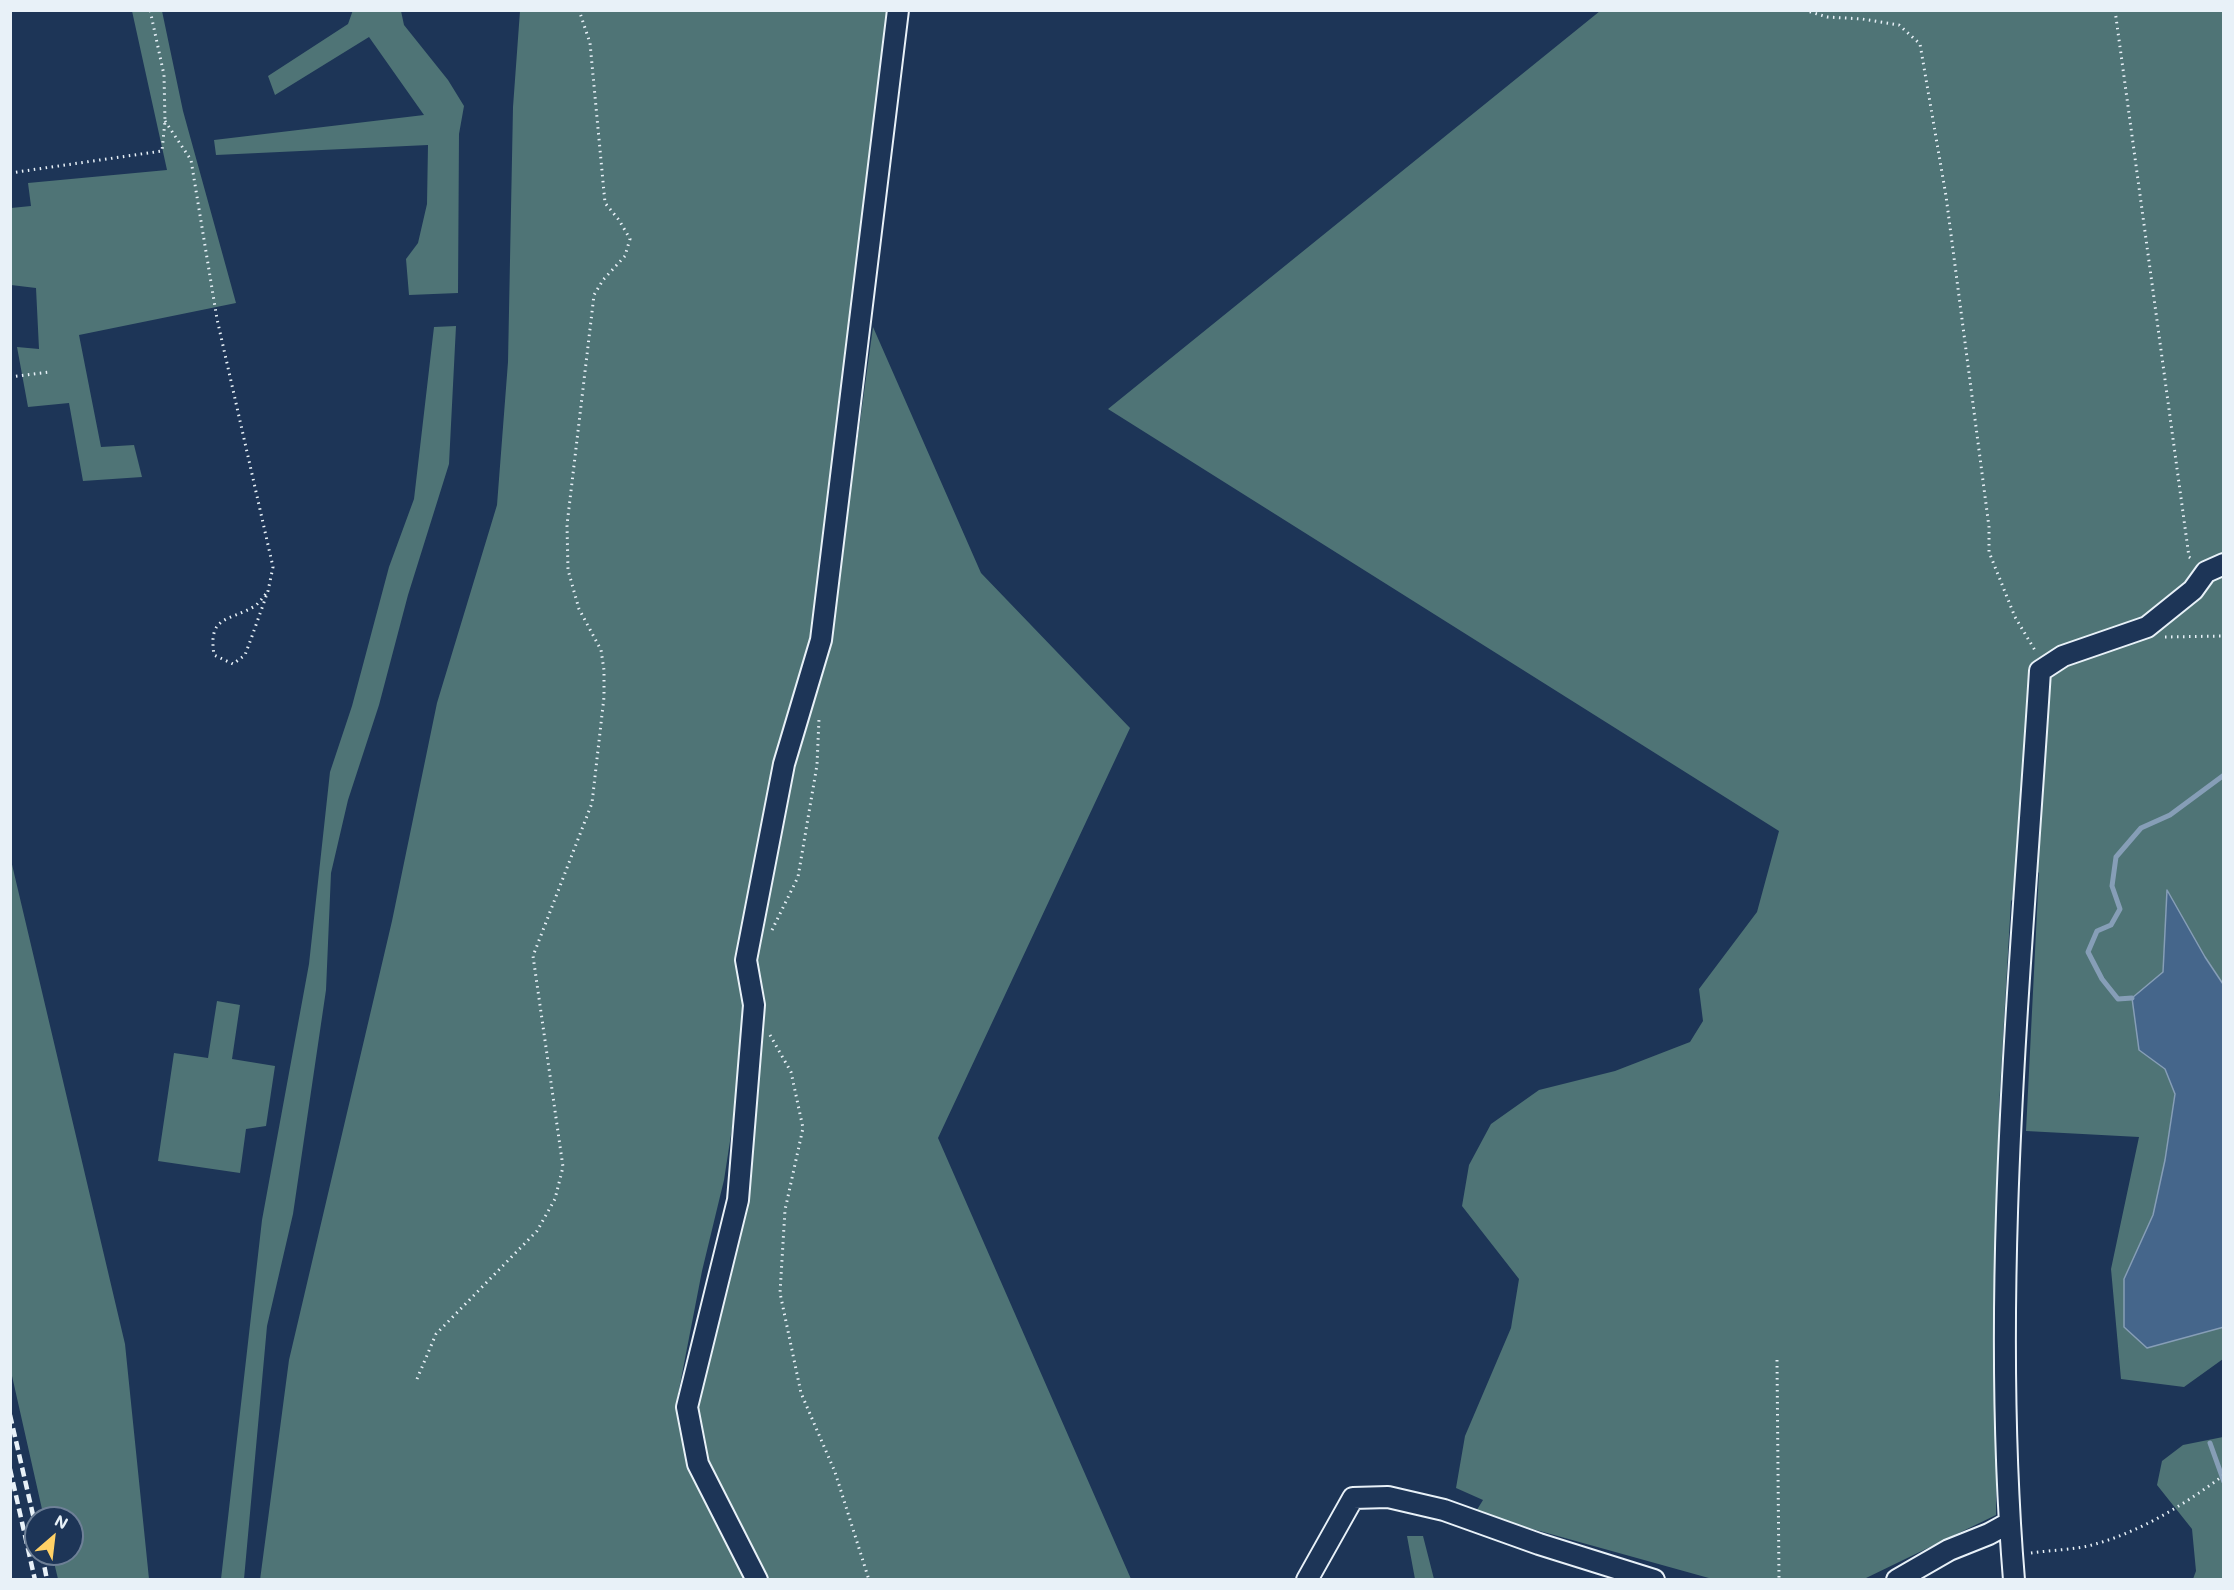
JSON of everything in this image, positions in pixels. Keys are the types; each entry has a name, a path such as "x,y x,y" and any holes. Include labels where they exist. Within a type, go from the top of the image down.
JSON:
{"street":[{"path":"757,1580 698,1464 687,1407 738,1200 754,1005 746,960 784,764 821,640 898,10"},
{"path":"2014,1580 2009,1522 2004,1351 2010,1136 2040,671 2063,656 2147,627 2193,590 2215,568"},
{"path":"1307,1580 1353,1498 1388,1497 1444,1510 1539,1544 1654,1580"},
{"path":"1897,1580 1949,1550 1989,1534 2009,1522"}],"path":[{"path":"10,173 162,151 165,121 164,75 150,10"},
{"path":"417,1379 436,1334 537,1231 555,1199 562,1167 533,956 592,803 604,697 604,670 601,650 579,609 568,570 567,525 594,294 603,280 626,256 630,239 619,220 605,203 590,43 579,10"},
{"path":"1804,10 1827,17 1899,24 1920,44 1946,196 1989,527 1989,552 2015,617 2037,654 2040,671"},
{"path":"2115,10 2189,557 2215,568"},
{"path":"165,121 191,160 217,319 273,567 268,591 244,655 233,664 214,656 211,638 217,625 257,605 268,591"},
{"path":"10,377 50,372"},
{"path":"769,937 798,877 817,765 819,708"},
{"path":"770,1034 791,1072 803,1128 785,1210 780,1293 801,1393 835,1472 869,1580"},
{"path":"1777,1360 1779,1580"},
{"path":"2012,1555 2090,1546 2139,1529 2206,1489 2223,1475"}],"green space":[{"path":"353,10 401,11 404,25 448,80 464,106 459,134 458,293 409,295 406,259 418,243 427,204 428,145 216,155 214,140 424,115 369,37 275,95 268,76 348,24"},
{"path":"132,11 162,11 183,111 236,303 79,335 101,447 134,445 142,477 83,481 69,403 28,407 17,347 39,349 36,288 11,285 11,208 31,206 28,183 167,170"},
{"path":"520,11 893,11 824,569 745,997 741,1070 724,1180 702,1271 676,1405 682,1440 750,1579 260,1580 289,1360 392,921 437,703 497,505 508,362 513,107"},
{"path":"1600,11 2223,11 2223,984 2167,891 2163,972 2139,1049 2165,1069 2175,1094 2165,1160 2153,1215 2124,1279 2124,1327 2147,1347 2223,1327 2223,1359 2184,1387 2121,1379 2111,1269 2139,1137 2026,1131 2039,872 2011,901 1999,1107 1996,1515 1864,1579 1716,1580 1475,1513 1483,1500 1456,1488 1465,1436 1511,1328 1519,1279 1462,1206 1469,1165 1491,1124 1539,1090 1615,1071 1690,1042 1703,1021 1699,989 1757,912 1779,831 1108,409"},
{"path":"456,326 449,464 408,595 379,705 348,800 331,873 326,990 293,1214 267,1326 244,1579 221,1579 262,1220 309,964 330,772 352,706 389,567 414,499 434,327"},
{"path":"873,327 981,573 1130,728 938,1138 1131,1579 764,1579 746,1534 707,1462 697,1409 746,1192 760,1034 756,953 793,756 831,633"},
{"path":"10,856 125,1344 149,1579 58,1579 55,1566 84,1566 84,1506 41,1506 10,1367"},
{"path":"217,1001 240,1005 232,1059 275,1066 266,1126 246,1129 240,1173 158,1161 174,1053 208,1058"},
{"path":"2223,1437 2223,1579 2193,1579 2196,1571 2192,1529 2157,1485 2162,1461 2183,1445"},
{"path":"1407,1536 1423,1536 1434,1579 1415,1579"}],"water":[{"path":"2167,890 2223,984 2224,1327 2147,1348 2124,1327 2124,1279 2153,1215 2165,1160 2175,1094 2165,1069 2139,1050 2132,998 2163,972"}],"waterway":[{"path":"2132,998 2118,999 2102,979 2088,952 2097,931 2111,925 2120,909 2112,886 2116,857 2141,828 2170,815 2224,775"},
{"path":"2210,1443 2224,1482"}],"railway":[{"path":"10,1415 31,1506"},
{"path":"10,1469 35,1580"},
{"path":"44,1566 47,1580"}]}
